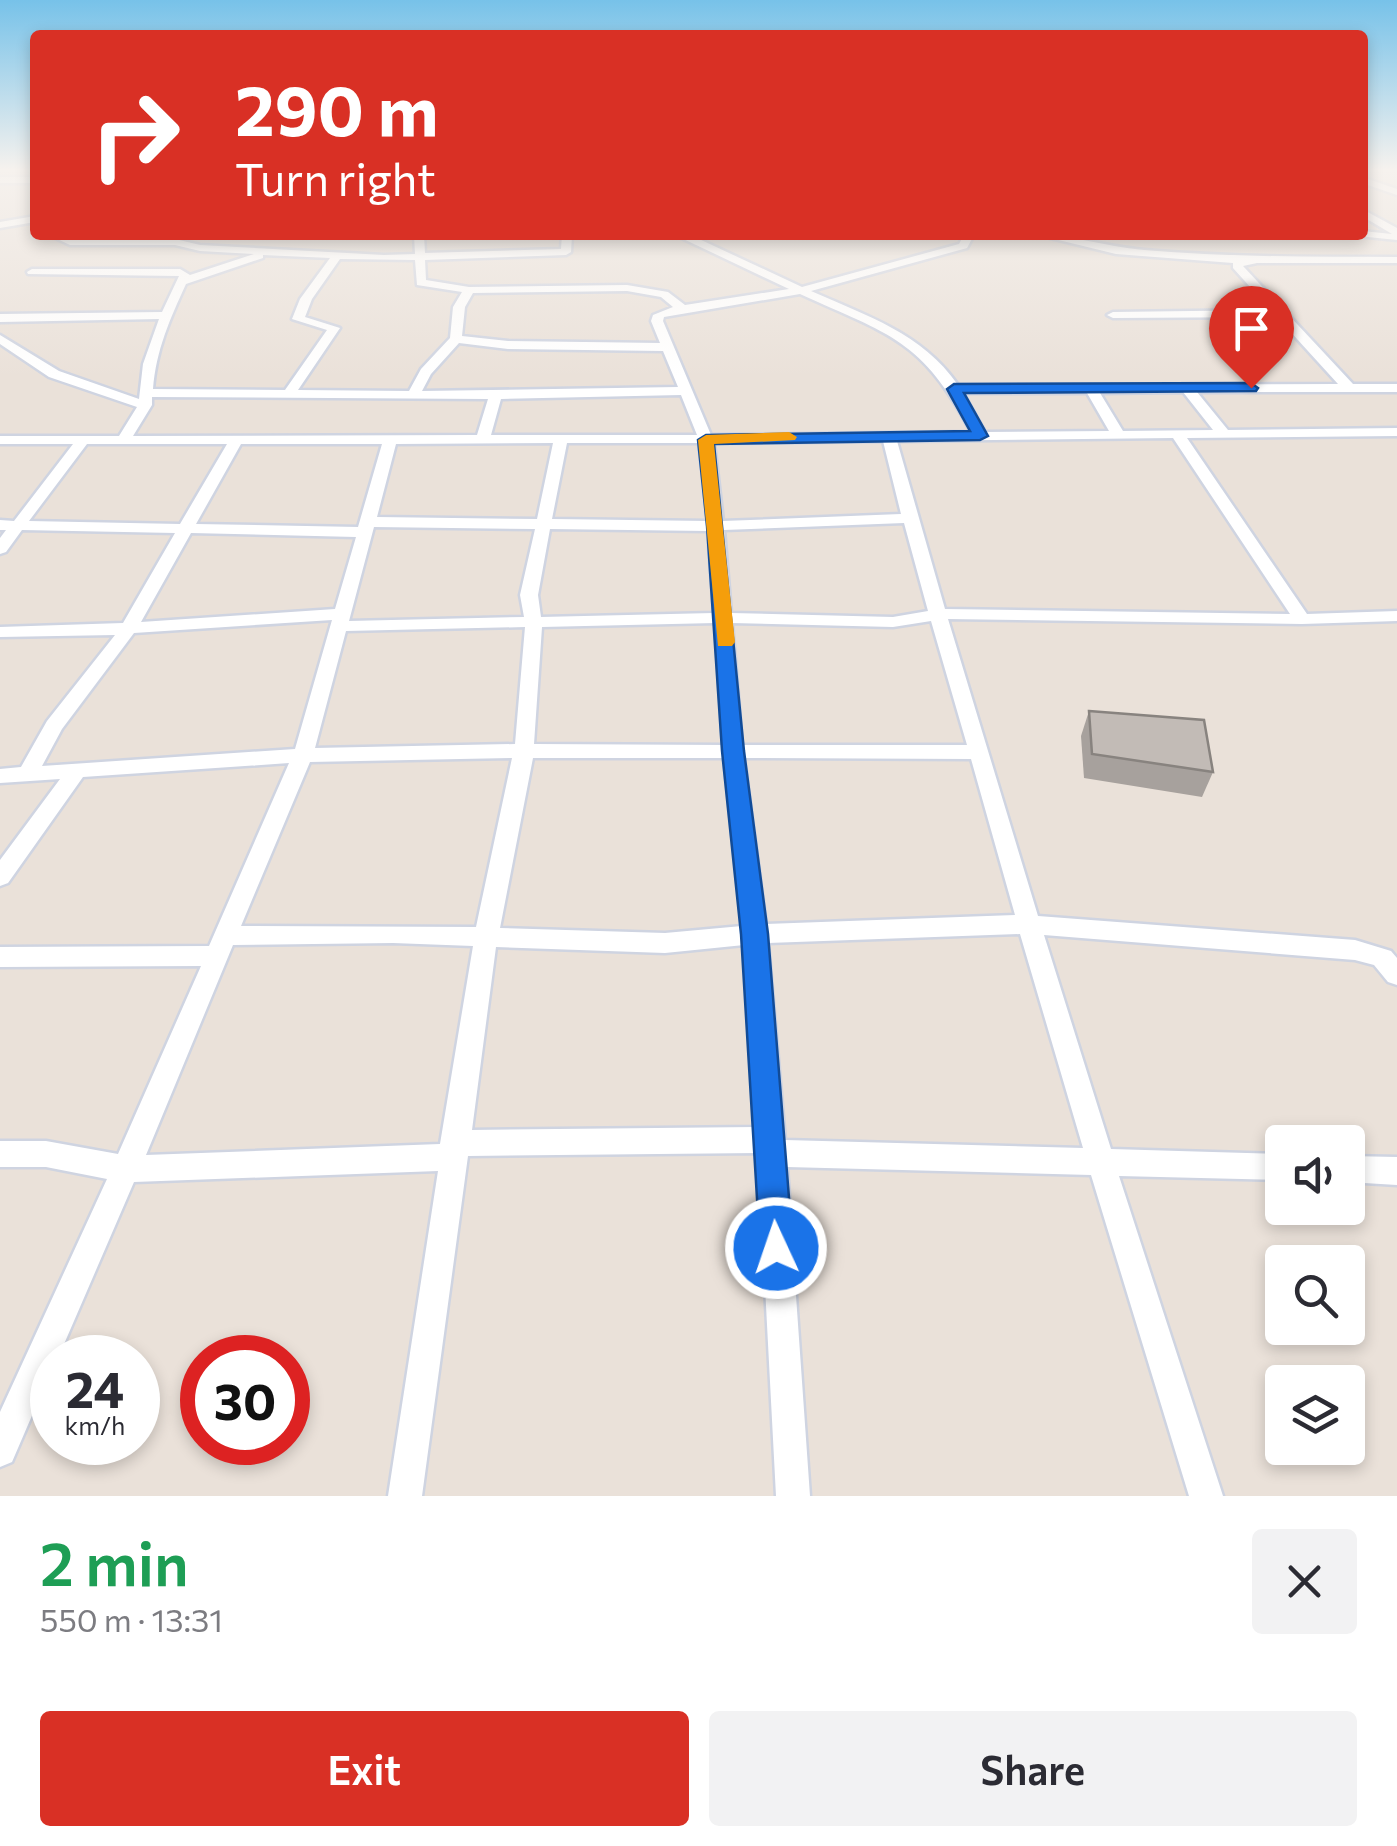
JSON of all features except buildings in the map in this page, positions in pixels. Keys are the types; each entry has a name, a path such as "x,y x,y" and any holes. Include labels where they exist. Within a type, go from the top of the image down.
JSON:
{"street":[{"path":"65,240 175,242 270,253 420,257 566,252 567,240"},
{"path":"222,249 232,240"},
{"path":"419,240 421,282 426,286 469,290 628,288 664,294 682,308"},
{"path":"694,240 884,326 932,361 954,389 980,436"},
{"path":"793,1496 772,1146 706,440 656,321 659,315 682,308 800,291 963,246 966,240"},
{"path":"1066,240 1116,251 1242,261 1397,260"},
{"path":"152,271 181,245"},
{"path":"184,281 270,253"},
{"path":"290,392 334,328 298,319 306,298 336,256"},
{"path":"1242,261 1237,266 1243,274 1348,388"},
{"path":"32,272 152,271 185,275 164,315 149,364 146,399 124,440"},
{"path":"413,395 426,372 456,340 459,307 469,290"},
{"path":"1112,315 1282,313"},
{"path":"0,318 164,315"},
{"path":"0,339 54,374 92,390 146,399 290,392 686,392"},
{"path":"456,340 508,345 667,347"},
{"path":"1092,388 1119,436"},
{"path":"1186,388 1225,435"},
{"path":"954,389 1397,388"},
{"path":"483,438 496,395"},
{"path":"0,440 706,440 1397,432"},
{"path":"889,436 1026,924 1206,1496"},
{"path":"1178,436 1302,619"},
{"path":"26,776 54,726 129,628 238,438"},
{"path":"0,1450 126,1169 303,755 391,438"},
{"path":"405,1496 452,1150 486,937 524,751 534,620 529,595 561,439"},
{"path":"0,549 83,440"},
{"path":"0,525 186,530 716,526 909,518"},
{"path":"0,632 340,620 723,618 892,622 940,614 1302,619 1397,616"},
{"path":"0,776 303,755 524,751 979,752"},
{"path":"0,877 76,772"},
{"path":"0,957 486,937 665,943 754,934 1026,924 1355,950 1382,958 1397,975"},
{"path":"0,1154 46,1154 126,1169 452,1150 772,1146 1265,1166"},
{"path":"1365,1170 1397,1171"}],"slow traffic":[{"path":"725,642 706,440 789,437"}],"route":[{"path":"776,1248 754,934 733,751 706,440 980,436 954,389 1251,388"}]}
